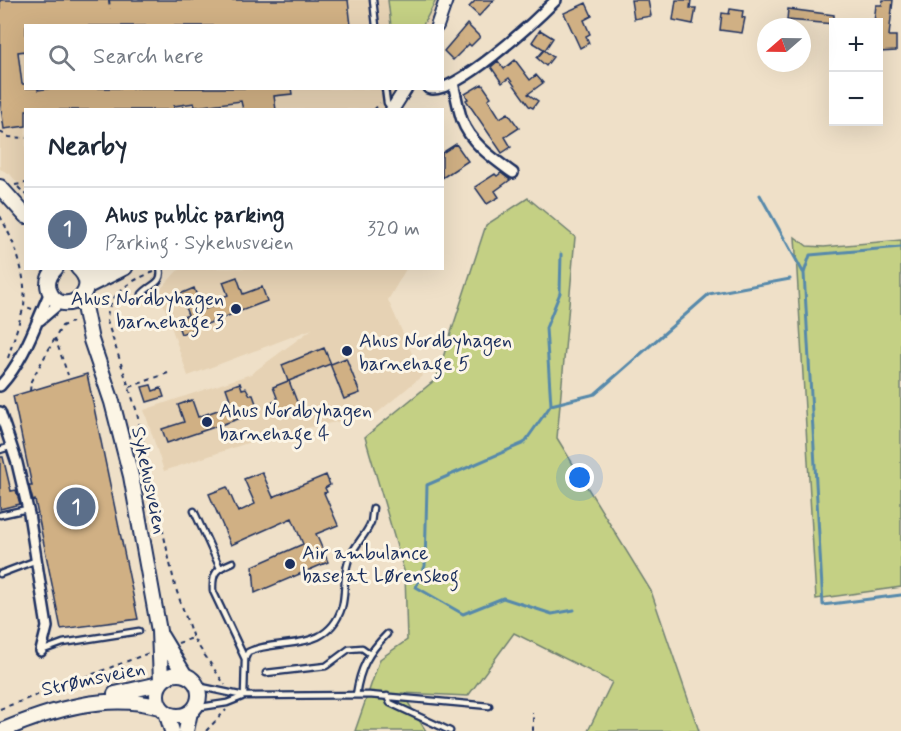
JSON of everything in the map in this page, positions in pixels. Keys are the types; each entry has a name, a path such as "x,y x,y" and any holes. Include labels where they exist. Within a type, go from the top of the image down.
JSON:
{"main road":[{"path":"0,187 24,214"},
{"path":"50,292 48,284 53,270"},
{"name":"Sykehusveien","path":"80,271 86,280 84,292 91,340 112,402 137,503 159,631 160,682"},
{"name":"Sykehusveien","path":"50,292 63,303 91,340"},
{"path":"63,303 74,302 84,292"},
{"name":"Sykehusveien","path":"159,631 184,674"},
{"path":"172,731 157,698 160,682 169,675 184,674 192,678 197,686 198,700 192,710 186,731"},
{"name":"Strømsveien","path":"0,722 53,704 133,690 160,682"},
{"name":"Strømsveien","path":"1,731 42,716 103,702 132,700 163,710"},
{"path":"163,710 176,716 192,710"}],"street":[{"path":"438,24 446,0"},
{"path":"444,88 517,38 556,0"},
{"path":"453,83 462,121 471,137 491,157 513,173"},
{"path":"393,108 403,92"},
{"path":"80,271 123,270"},
{"path":"84,292 123,270"},
{"path":"2,383 17,363 50,292"},
{"path":"37,317 63,303"},
{"path":"0,412 12,446 28,509 37,560 47,627 41,651"}],"lane":[{"path":"373,0 376,24"},
{"path":"385,90 387,103 391,108"},
{"path":"142,294 159,281 160,270"},
{"path":"0,450 12,446"},
{"path":"244,696 245,659 248,652 256,648 302,643 316,637 329,627 342,606 344,575 350,555 371,522 372,508"},
{"path":"0,515 28,509"},
{"path":"194,511 220,568"},
{"path":"0,573 37,560"},
{"path":"233,562 220,568 213,580 213,591 245,659"},
{"path":"41,651 63,643 139,631"},
{"path":"356,695 359,675 369,653 387,634"},
{"path":"266,673 326,666 349,649 362,648 369,653"},
{"path":"197,686 244,696 387,696 489,706"},
{"path":"192,710 227,703 244,696"},
{"path":"387,696 390,703 450,731"}],"path":[{"path":"109,0 110,9"},
{"path":"0,132 9,137 24,138"},
{"path":"15,185 24,183"},
{"path":"0,216 21,267 25,289 24,306 2,383"},
{"path":"158,270 126,285 116,295 108,309 108,327 130,387 176,586 193,638 226,689"},
{"path":"24,306 37,317"},
{"path":"30,391 31,381 55,338 64,324 72,322"},
{"path":"53,326 60,331"},
{"path":"55,338 68,375"},
{"path":"130,387 168,373"},
{"path":"176,644 193,638"},
{"path":"0,709 153,651"},
{"path":"206,731 228,707"},
{"path":"533,712 533,731"}],"shaded area":[{"path":"0,0 440,0 429,24 24,24 24,90 397,90 388,108 24,108 24,191 10,174 0,169"},
{"path":"405,270 388,300 422,376 376,414 271,435 164,471 144,410 251,374 312,329 188,376 159,291 177,271"}],"green space":[{"path":"388,0 436,0 424,24 391,24"},
{"path":"528,198 575,237 557,438 651,591 699,731 588,731 612,682 514,633 468,696 402,693 426,731 355,731 380,659 407,640 405,574 365,437 436,379 486,225"},
{"path":"795,237 807,246 824,247 901,240 901,587 816,599"}],"building":[{"path":"0,0 348,0 351,24 24,24 24,51 18,52 24,90 291,90 292,94 274,96 276,108 243,108 241,101 195,107 194,103 174,106 174,108 24,108 24,126 4,129 0,100"},
{"path":"476,0 494,0 479,16 469,7"},
{"path":"631,0 648,0 651,16 634,19"},
{"path":"676,0 691,0 690,8 696,8 693,24 673,20"},
{"path":"883,0 893,0 889,36 896,36 896,51 883,52 883,18 874,18 876,5 882,5"},
{"path":"586,3 592,16 584,20 590,34 586,36 589,43 580,48 564,13"},
{"path":"730,9 743,11 742,17 745,18 742,33 720,30 722,13 729,14"},
{"path":"788,9 834,15 834,18 829,18 829,24 811,22 811,18 787,18"},
{"path":"467,24 480,37 471,46 469,44 453,60 444,51"},
{"path":"540,30 553,38 545,50 532,42"},
{"path":"544,50 553,57 546,66 537,58"},
{"path":"515,60 530,80 536,75 543,83 528,94 538,101 533,108 529,106 509,78 502,83 491,67 498,61 504,69"},
{"path":"482,84 491,97 488,99 500,118 508,113 519,128 505,137 511,147 502,153 466,100 468,99 465,94"},
{"path":"456,144 468,161 444,177 444,152"},
{"path":"501,173 510,180 495,191 499,197 487,204 475,187 495,174 497,176"},
{"path":"237,277 243,294 262,287 267,301 181,334 176,320 188,315 180,294 194,288 202,310 219,304 217,299 228,295 223,282"},
{"path":"324,348 331,364 346,358 360,393 344,399 330,364 289,381 299,407 284,414 282,409 275,412 271,403 278,400 273,387 288,381 282,365"},
{"path":"87,374 138,619 61,629 35,500 33,501 29,486 32,486 13,396"},
{"path":"240,383 242,389 246,388 250,395 253,395 259,412 167,443 162,429 184,422 178,405 192,400 198,417 232,405 226,388"},
{"path":"151,385 153,391 161,388 164,397 147,402 142,387"},
{"path":"0,457 3,457 11,491 16,490 20,504 0,509"},
{"path":"262,472 273,497 326,475 330,485 325,488 327,492 324,493 338,525 316,534 328,562 255,593 253,566 303,544 292,518 231,545 209,494 227,487 238,512 255,504 244,479"}],"waterway":[{"path":"760,195 803,272"},
{"path":"901,247 810,255 804,273 823,605 901,595"},
{"path":"551,405 546,328 560,293 561,254"},
{"path":"574,610 552,614 503,598 463,614 416,587 425,566 427,485 524,443 551,405 595,394 709,294 790,279"}],"place":[{"name":"Ahus Nordbyhagen barnehage 3","path":"236,309"},
{"name":"Ahus Nordbyhagen barnehage 5","path":"347,351"},
{"name":"Ahus Nordbyhagen barnehage 4","path":"207,422"},
{"name":"Ahus public parking","path":"76,507"},
{"name":"Air ambulance base at Lørenskog","path":"290,564"}]}
